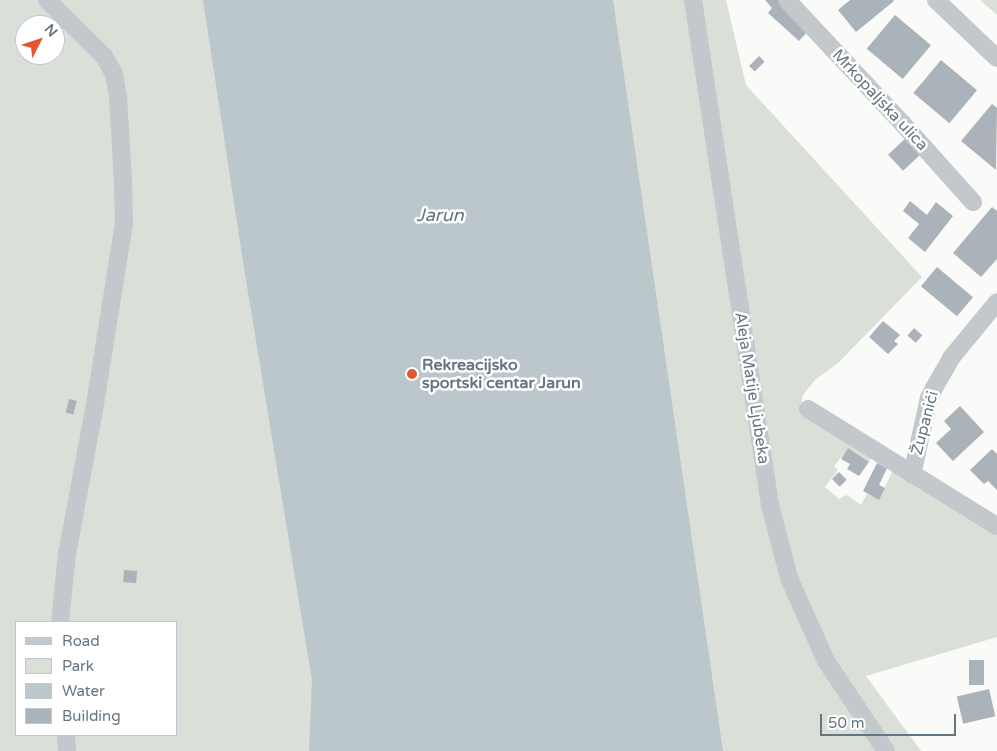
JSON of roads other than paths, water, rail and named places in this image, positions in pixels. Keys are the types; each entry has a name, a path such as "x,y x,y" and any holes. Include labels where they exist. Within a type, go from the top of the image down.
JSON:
{"street":[{"path":"48,0 104,56 114,74 118,97 124,198 124,223 94,410 66,560 60,621"},
{"name":"Aleja Matije Ljubeka","path":"693,0 770,505 789,578 826,661 886,751"},
{"name":"Mrkopaljska ulica","path":"786,0 903,124 973,202"},
{"path":"936,0 997,58"},
{"name":"Županići","path":"912,475 929,398 951,358 997,302"},
{"name":"Županići","path":"808,409 997,526"},
{"path":"66,736 67,751"}],"water":[{"name":"Jarun","path":"203,0 613,0 723,751 309,751 312,680 244,268"}],"place":[{"name":"Rekreacijsko sportski centar Jarun","path":"412,374"}]}
